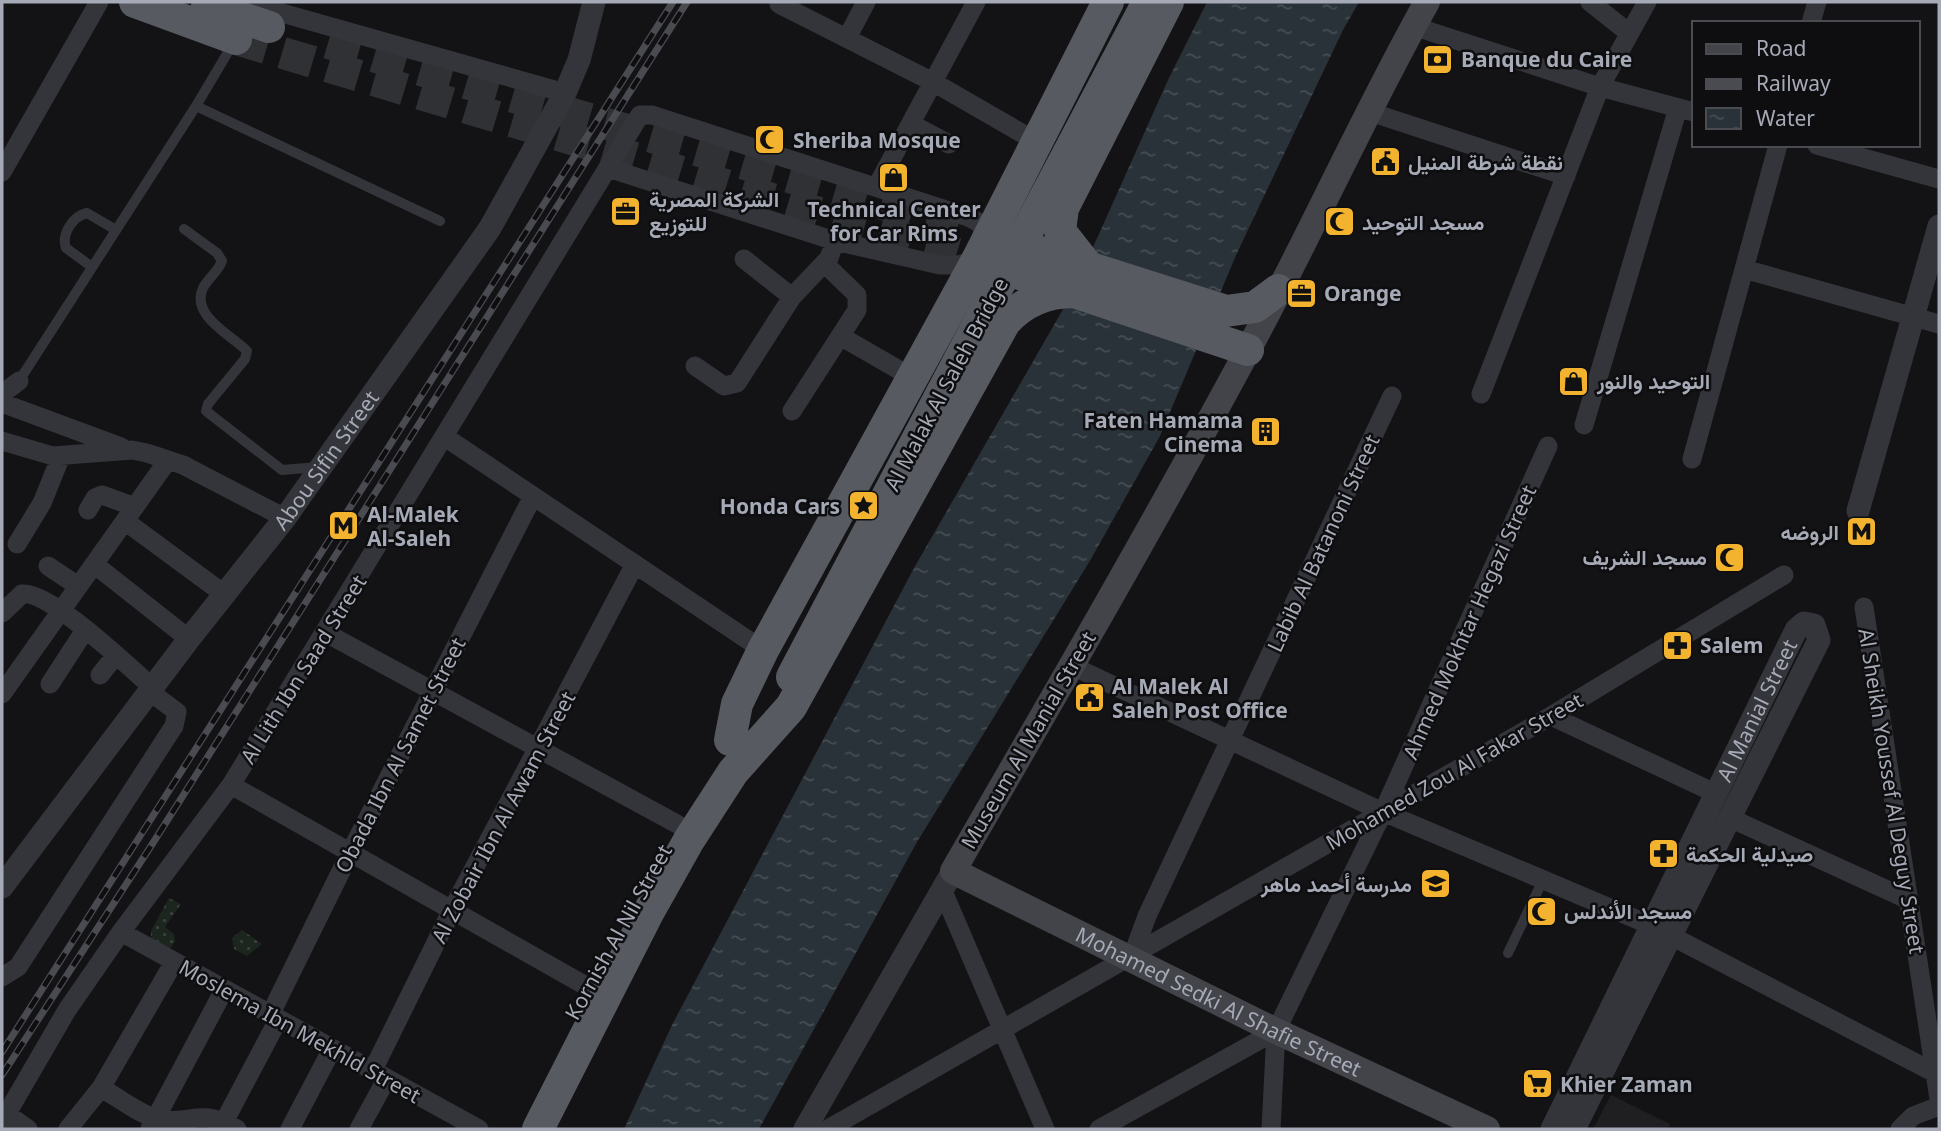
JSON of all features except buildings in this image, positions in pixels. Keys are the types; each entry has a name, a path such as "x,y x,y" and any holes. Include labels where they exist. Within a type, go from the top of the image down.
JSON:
{"highway":[{"path":"135,2 236,38"},
{"path":"195,2 276,13"},
{"path":"735,752 737,704 763,650 983,248 1108,2"},
{"name":"Al Malak Al Saleh Bridge","path":"735,752 1127,2"},
{"name":"Al Malak Al Saleh Bridge","path":"735,752 792,677 1148,2"},
{"path":"1062,278 1059,220 1083,167 1168,2"},
{"path":"1038,142 1041,151 1055,165 1074,169 1083,167"},
{"path":"983,248 1062,278 1224,329 1278,290"},
{"path":"983,248 1062,278"},
{"path":"735,752 791,707 1004,322 1062,278"},
{"path":"920,365 976,375"},
{"name":"Kornish Al Nil Street","path":"516,1129 586,986 677,824 735,752"},
{"name":"Kornish Al Nil Street","path":"538,1129 648,913 735,752"}],"main road":[{"path":"1278,290 1367,111 1427,2"},
{"name":"Museum Al Manial Street","path":"947,880 1072,666 1224,329"},
{"name":"Mohamed Sedki Al Shafie Street","path":"947,880 1132,957 1276,1031 1487,1129"}],"street":[{"path":"2,172 8,145 99,2"},
{"path":"243,2 565,93"},
{"name":"Abou Sifin Street","path":"5,875 285,518 490,228 565,93 579,60 594,2"},
{"path":"847,38 866,2"},
{"path":"608,168 835,241 940,265 958,265 983,248 978,222 877,186 976,2"},
{"path":"1590,2 1629,33"},
{"path":"1480,394 1600,87 1647,2"},
{"path":"1812,21 1817,2"},
{"path":"779,4 933,82 1038,142"},
{"path":"1413,26 1600,87 1686,110 1584,425"},
{"path":"1367,111 1566,176"},
{"name":"Al Lith Ibn Saad Street","path":"4,1118 67,1010 121,932 231,785 326,634 640,115 652,115 877,186"},
{"path":"911,124 949,144"},
{"path":"1692,459 1777,147"},
{"path":"1824,147 1939,179"},
{"path":"1858,510 1939,226"},
{"path":"695,366 724,386 733,386 792,297 824,263 835,241"},
{"path":"744,259 792,297"},
{"path":"792,411 857,310 858,300 824,263"},
{"path":"1744,269 1939,324"},
{"path":"840,336 920,365"},
{"path":"2,394 19,381"},
{"name":"Labib Al Batanoni Street","path":"1132,957 1147,916 1392,396"},
{"path":"2,403 132,450 168,460 285,518"},
{"path":"446,437 763,650"},
{"path":"2,441 61,456 132,450"},
{"name":"Ahmed Mokhtar Hegazi Street","path":"1276,1031 1384,812 1548,446"},
{"path":"17,544 42,503 61,456"},
{"path":"2,694 168,460"},
{"path":"88,510 95,498 102,495 130,514 224,594"},
{"name":"Obada Ibn Al Samet Street","path":"230,1125 274,1017 350,853 533,496"},
{"path":"94,564 188,639"},
{"name":"Al Zobair Ibn Al Awam Street","path":"359,1129 380,1074 452,910 635,564"},
{"path":"48,566 78,586"},
{"name":"Mohamed Zou Al Fakar Street","path":"828,1129 1551,716 1784,575"},
{"path":"2,613 22,594 29,593 61,610 177,712 174,726 18,967 2,977"},
{"name":"Al Sheikh Youssef Al Deguy Street","path":"1864,607 1937,1071 1939,1099"},
{"name":"Al Manial Street","path":"1552,1129 1661,931 1730,818 1819,640 1814,625 1804,623 1796,630 1717,794 1661,931 1574,1129"},
{"path":"50,684 85,630"},
{"path":"326,634 677,824"},
{"path":"100,675 115,656"},
{"path":"1072,666 1384,812 1661,931 1937,1071"},
{"path":"1551,716 1717,794"},
{"path":"231,785 586,986"},
{"path":"1730,818 1909,900"},
{"path":"947,880 1002,1030 1045,1129"},
{"name":"Museum Al Manial Street","path":"805,1129 947,880"},
{"name":"Moslema Ibn Mekhld Street","path":"121,932 479,1129"},
{"path":"68,1129 101,1088 174,962"},
{"path":"153,1124 224,990"},
{"path":"1099,1129 1276,1031"},
{"path":"1271,1129 1276,1031"},
{"path":"290,1129 332,1049"},
{"path":"101,1088 153,1124 205,1115 230,1125"},
{"path":"1900,1129 1913,1116 1939,1106"},
{"path":"4,1118 28,1129"}],"lane":[{"path":"19,381 196,106 236,38"},
{"path":"196,106 440,221"},
{"path":"92,267 66,248 65,235 76,218 87,214 116,230"},
{"path":"184,229 217,253 222,261 203,287 201,306 206,315 247,351 245,359 208,404 206,411 282,470 323,466"},
{"path":"1508,953 1544,880"}],"shaded area":[{"path":"169,898 181,904 165,927 174,934 175,941 170,949 151,942 151,931"},
{"path":"242,930 262,944 247,956 234,949 232,938"},
{"path":"1611,1095 1670,1124 1668,1129 1593,1129"}],"water":[{"path":"1207,2 1359,2 1343,30 1237,253 1160,436 1091,559 917,842 759,1129 624,1129 672,1025 914,568 1073,292 1168,80"}],"tunnel":[{"path":"236,39 977,260"},
{"path":"328,43 989,235"}],"railway":[{"path":"2,1052 673,2"},
{"path":"2,1075 151,846 687,2"}],"place":[{"name":"Banque du Caire","path":"1438,59"},
{"name":"Sheriba Mosque","path":"770,140"},
{"name":"نقطة شرطة المنيل","path":"1385,162"},
{"name":"Technical Center for Car Rims","path":"894,177"},
{"name":"الشركة المصرية للتوزيع","path":"626,211"},
{"name":"مسجد التوحيد","path":"1339,222"},
{"name":"Orange","path":"1301,293"},
{"name":"التوحيد والنور","path":"1574,381"},
{"name":"Faten Hamama Cinema","path":"1266,432"},
{"name":"Honda Cars","path":"863,506"},
{"name":"Al-Malek Al-Saleh","path":"344,526"},
{"name":"الروضه","path":"1862,532"},
{"name":"مسجد الشريف","path":"1730,557"},
{"name":"Salem","path":"1677,645"},
{"name":"Al Malek Al Saleh Post Office","path":"1089,698"},
{"name":"صيدلية الحكمة","path":"1663,854"},
{"name":"مدرسة أحمد ماهر","path":"1435,884"},
{"name":"مسجد الأندلس","path":"1541,911"},
{"name":"Khier Zaman","path":"1537,1084"}]}
